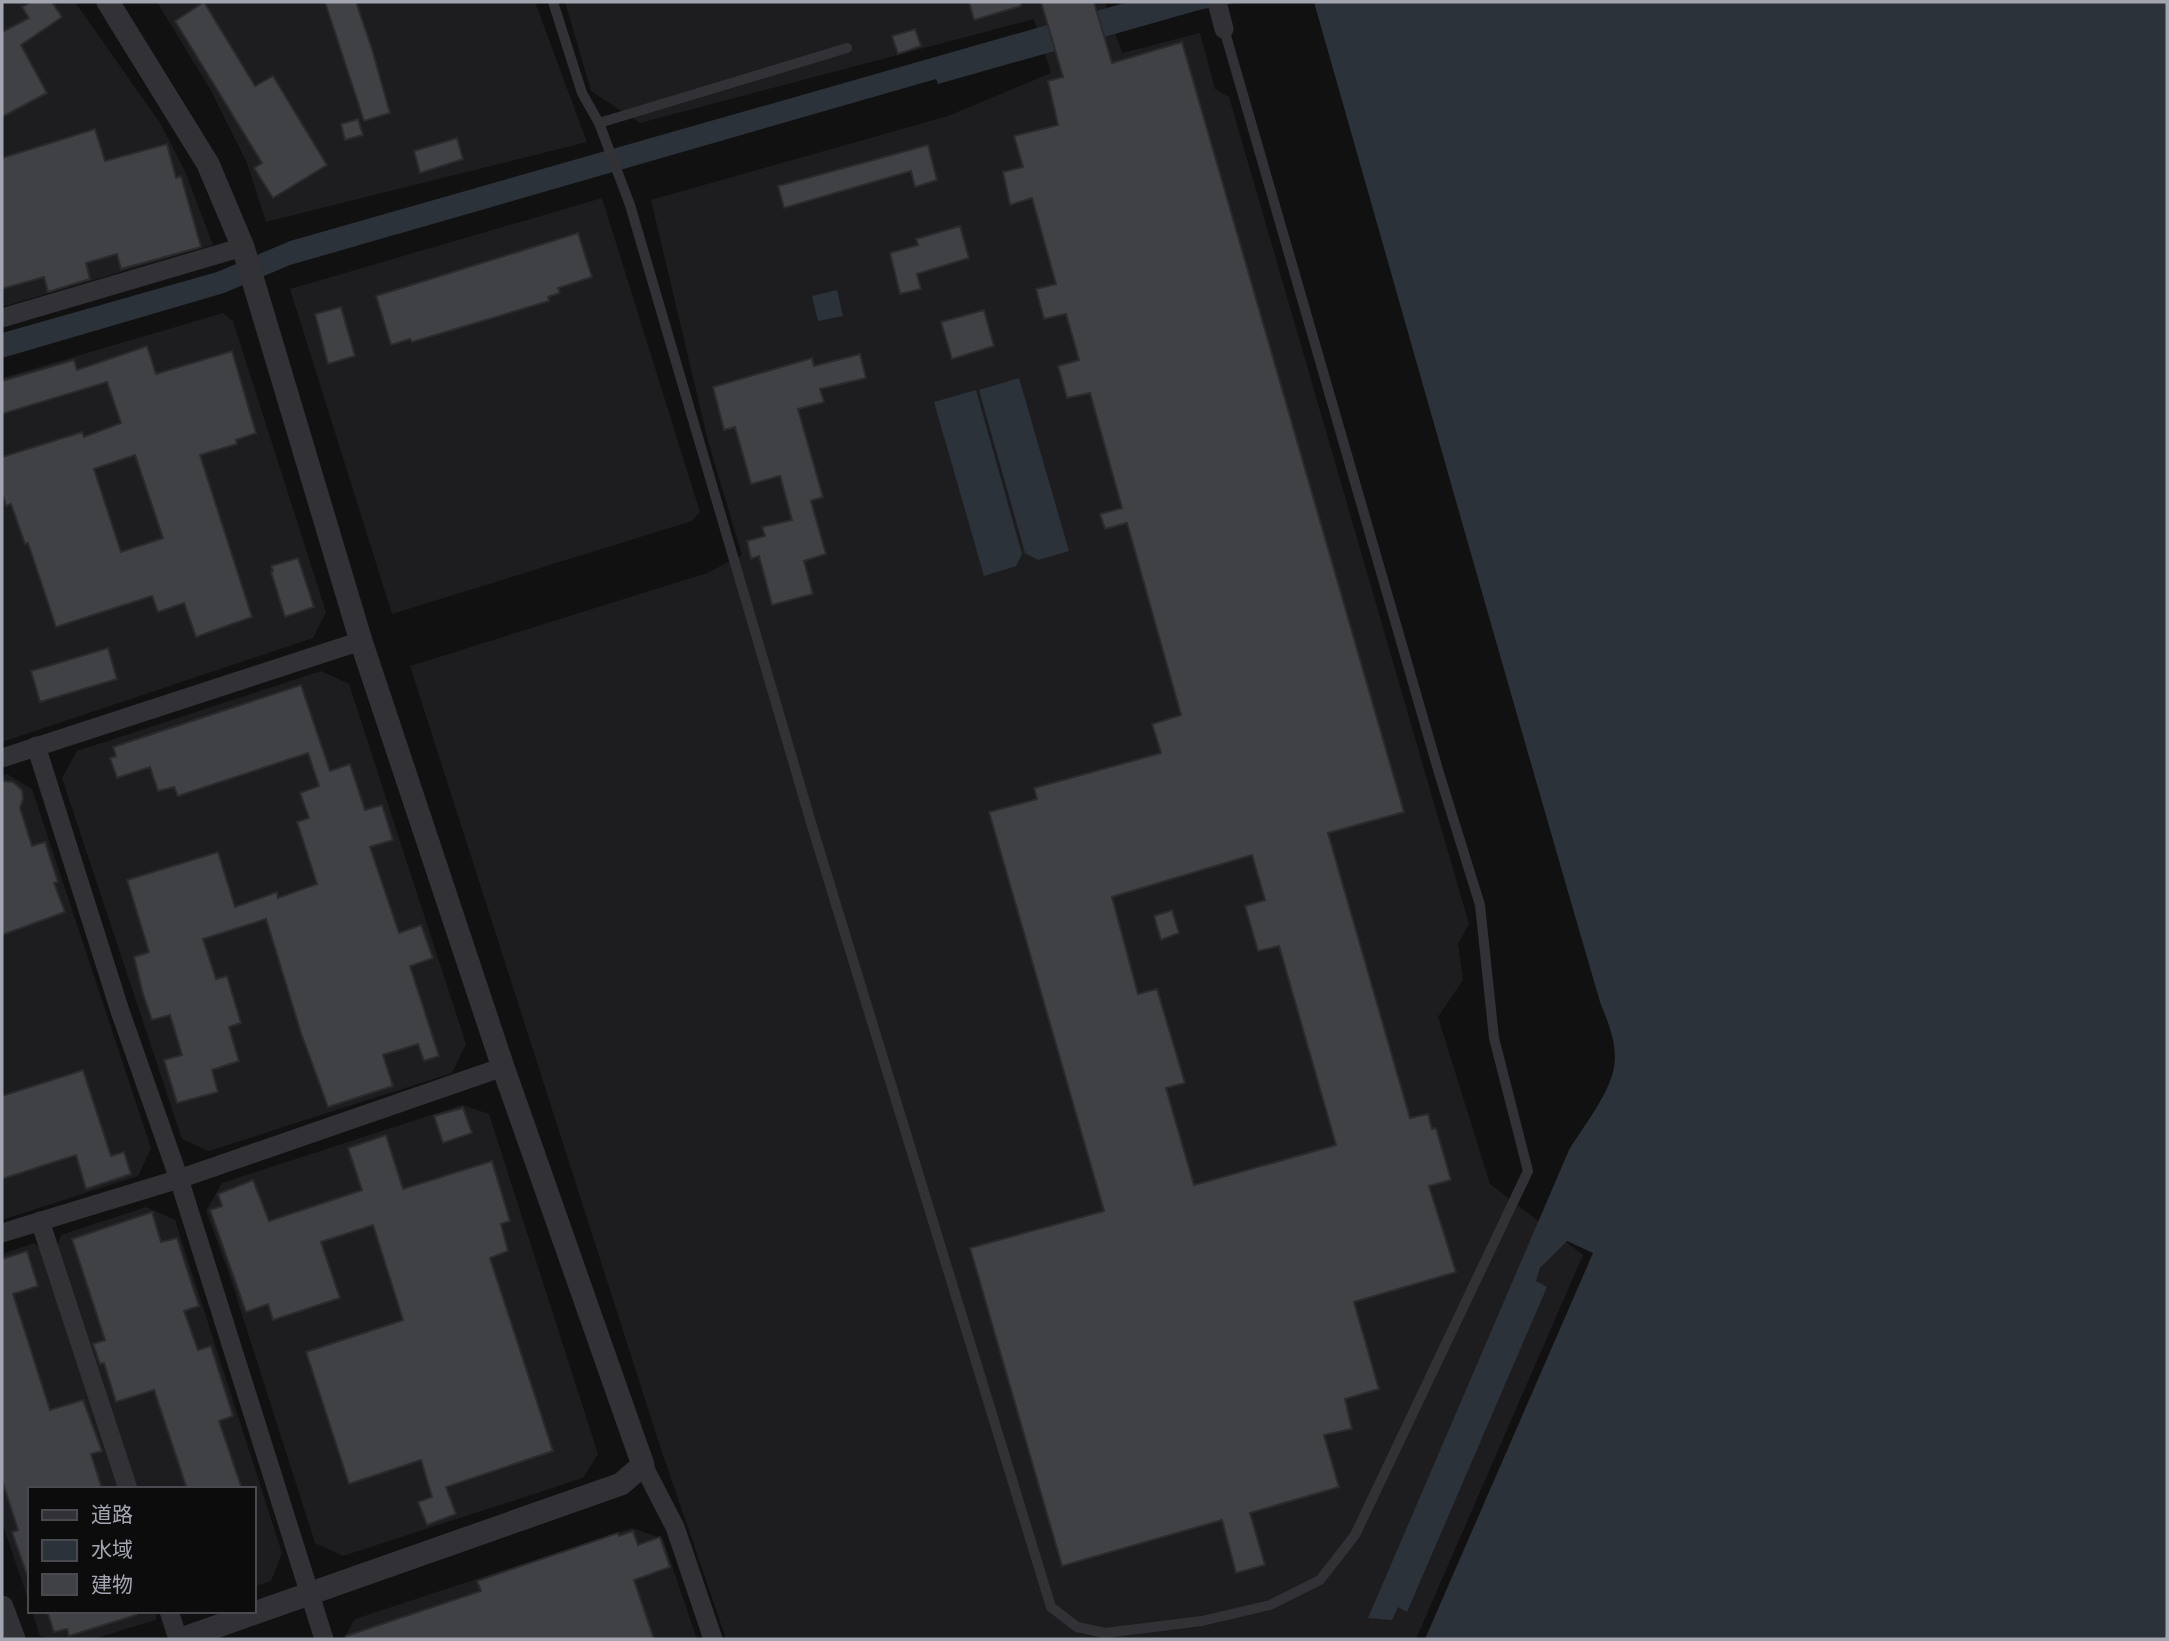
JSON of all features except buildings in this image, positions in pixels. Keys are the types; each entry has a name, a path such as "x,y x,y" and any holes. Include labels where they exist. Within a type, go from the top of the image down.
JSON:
{"street":[{"path":"108,2 208,164 244,252 360,641 503,1067 643,1465 675,1527 713,1639"},
{"path":"1217,2 1224,29"},
{"path":"2,318 244,252"},
{"path":"2,758 360,641"},
{"path":"36,746 120,1011 178,1179 324,1639"},
{"path":"2,1233 178,1179 503,1067"},
{"path":"40,1221 127,1487"},
{"path":"256,1613 621,1484 643,1465"},
{"path":"2,1607 13,1639"},
{"path":"170,1613 180,1639 256,1613"}],"lane":[{"path":"553,2 582,93 599,123 630,205 808,814 1051,1607 1077,1627 1105,1633 1202,1621 1270,1605 1320,1580 1354,1535 1528,1171 1494,1038 1480,905 1439,774 1224,29"},
{"path":"599,123 847,48"}],"shaded area":[{"path":"2,2 75,2 160,123 185,171 213,245 2,307"},
{"path":"157,2 535,2 587,142 266,222 247,163 210,89"},
{"path":"565,2 1105,2 1122,53 1200,33 1215,89 1229,97 1469,924 1458,944 1463,980 1438,1017 1490,1184 1583,1255 1416,1639 726,1639 659,1443 410,666 707,573 742,555 708,441 651,200 948,116 1051,73 1034,19 640,123 591,91"},
{"path":"602,198 700,512 692,521 392,614 290,289"},
{"path":"223,313 233,321 326,612 313,638 2,742 2,378"},
{"path":"321,671 349,684 466,1044 452,1073 209,1151 182,1139 62,778 77,751"},
{"path":"7,774 32,789 151,1148 138,1176 2,1220 2,776"},
{"path":"462,1105 489,1114 598,1454 583,1478 343,1556 315,1543 228,1271 206,1211 222,1183"},
{"path":"146,1207 175,1220 282,1553 271,1581 256,1586 256,1487 135,1487 57,1246 61,1235"},
{"path":"34,1243 41,1250 118,1487 28,1487 28,1599 2,1522 2,1254"},
{"path":"632,1528 663,1539 697,1639 343,1639 355,1619"},
{"path":"33,1613 157,1613 156,1620 93,1639 48,1639 40,1636"}],"water":[{"path":"1128,2 1239,2 1199,10 938,84 936,79 290,265 224,293 2,358 2,333 217,272 290,241"},
{"path":"1314,2 2167,2 2167,1639 1425,1639 1593,1253 1567,1241 1540,1268 1536,1281 1547,1287 1407,1612 1398,1607 1392,1620 1368,1618 1569,1150 1607,1088 1614,1067 1615,1050"},
{"path":"837,290 843,316 818,321 812,296"},
{"path":"1019,378 1069,551 1038,560 1025,553 979,390"},
{"path":"976,390 1022,554 1016,566 984,576 934,402"}]}
